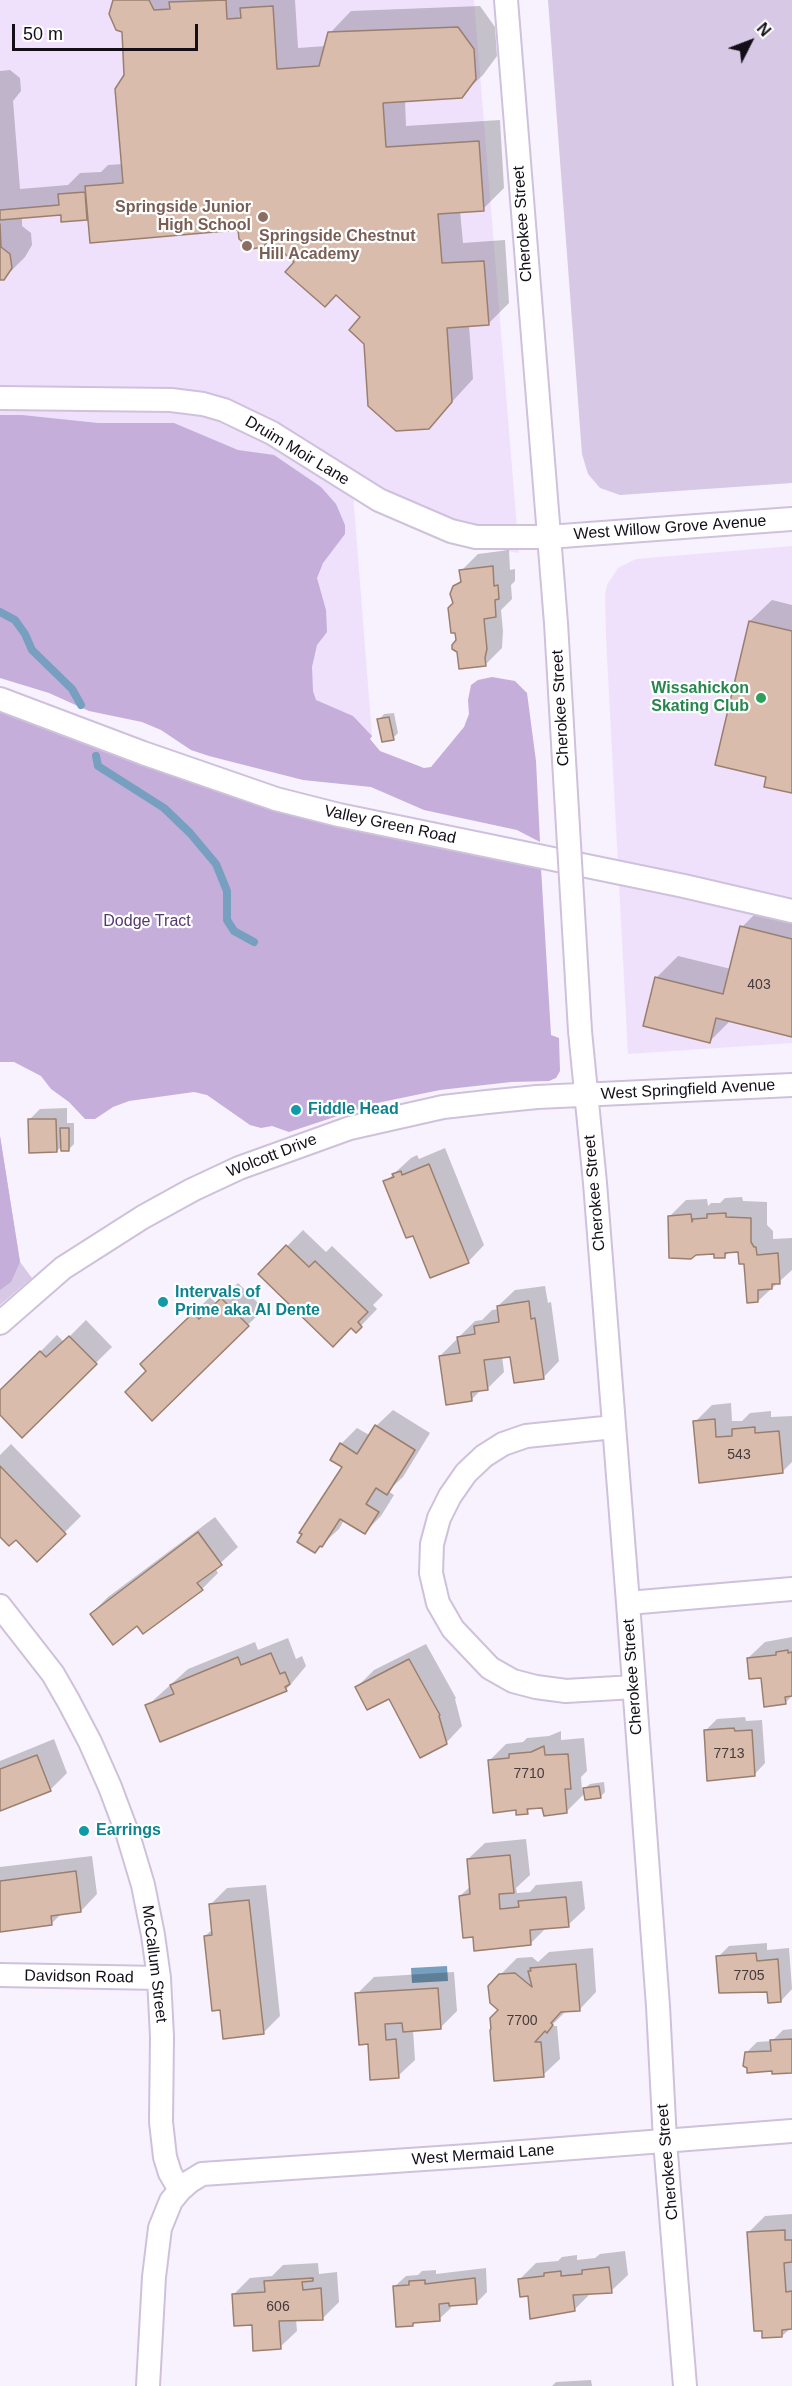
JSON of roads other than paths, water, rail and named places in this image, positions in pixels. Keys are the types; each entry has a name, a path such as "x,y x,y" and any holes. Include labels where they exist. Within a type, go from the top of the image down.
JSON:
{"street":[{"name":"Cherokee Street","path":"506,0 564,760 579,1031 596,1194 628,1603 658,2006 665,2141 685,2386"},
{"name":"Druim Moir Lane","path":"0,398 136,399 203,404 244,419 379,500 451,531 476,537 548,537"},
{"name":"West Willow Grove Avenue","path":"548,537 792,519"},
{"name":"Valley Green Road","path":"0,699 143,753 276,799 339,815 684,886 792,911"},
{"name":"West Springfield Avenue","path":"585,1095 792,1085"},
{"name":"Wolcott Drive","path":"0,1323 63,1268 143,1217 192,1190 278,1153 350,1128 443,1107 537,1097 585,1095"},
{"path":"614,1427 526,1436 503,1444 484,1456 466,1473 450,1496 439,1518 432,1544 431,1573 438,1603 453,1629 470,1650 490,1668 513,1681 566,1691 634,1687"},
{"path":"628,1603 792,1588"},
{"name":"McCallum Street","path":"0,1606 53,1674 90,1742 110,1787 143,1885 159,1978 162,2037 161,2122 170,2172 180,2190"},
{"name":"Davidson Road","path":"0,1976 159,1978"},
{"name":"West Mermaid Lane","path":"180,2190 202,2174 214,2172 792,2131"},
{"path":"148,2386 157,2243 165,2215 180,2190"}],"water":[{"path":"447,1966 448,1981 412,1983 411,1968"}],"waterway":[{"path":"0,612 15,620 32,650 72,689 81,705"},
{"path":"96,756 98,766 164,808 190,833 216,864 227,891 227,920 234,931 254,942"}],"place":[{"name":"Springside Junior High School","path":"263,217"},
{"name":"Springside Chestnut Hill Academy","path":"247,246"},
{"name":"Wissahickon Skating Club","path":"761,698"},
{"name":"Fiddle Head","path":"296,1110"},
{"name":"Intervals of Prime aka Al Dente","path":"163,1302"},
{"name":"Earrings","path":"84,1831"}],"park label":[{"name":"Dodge Tract","path":"147,922"}]}
